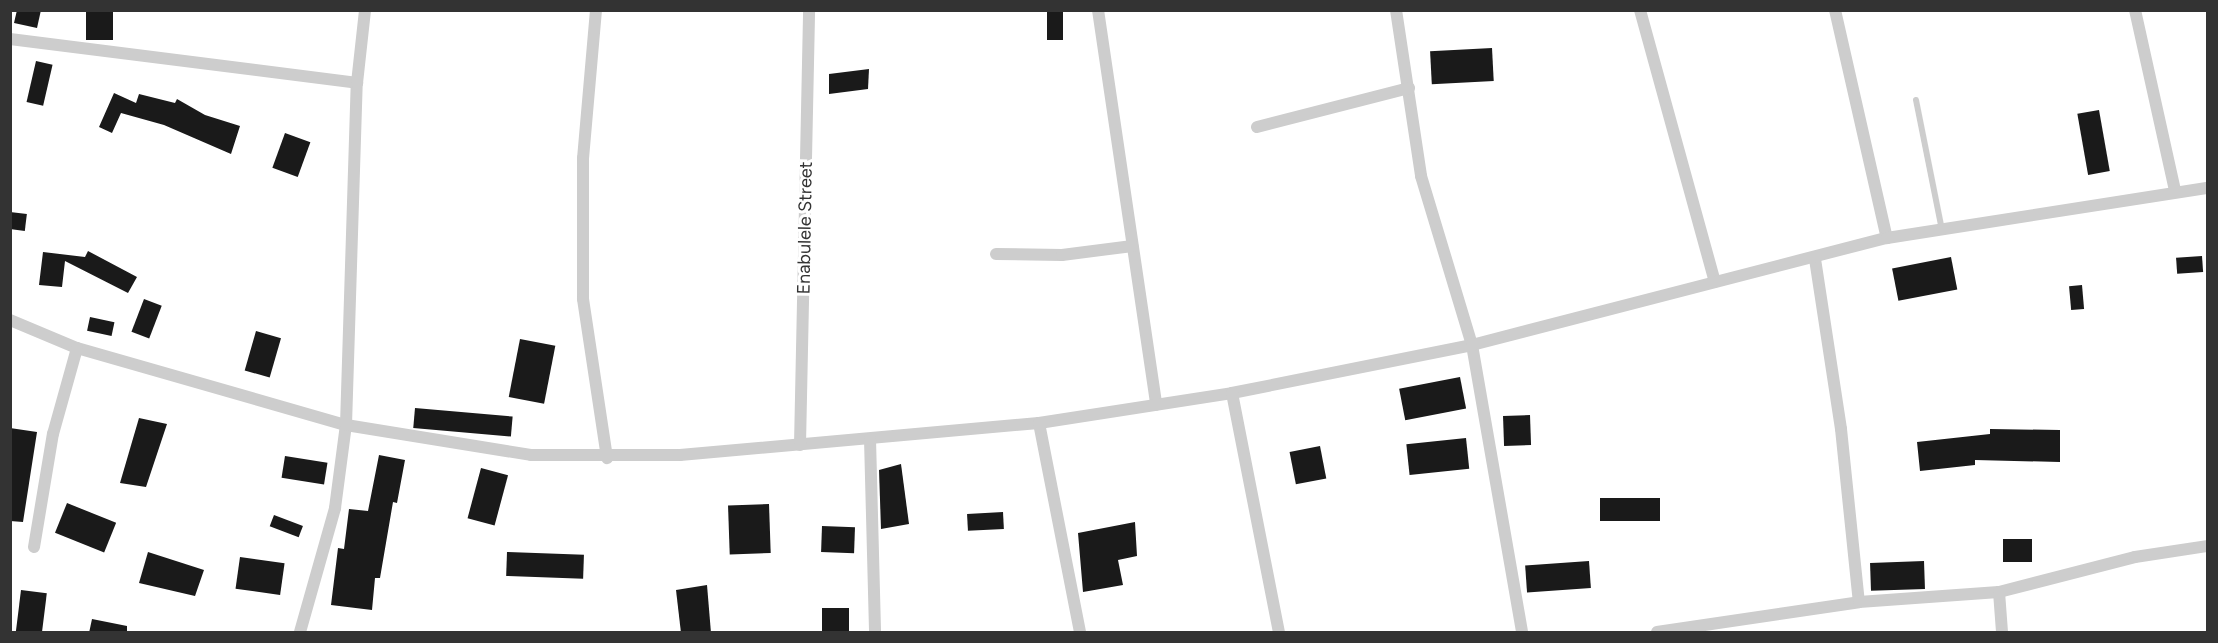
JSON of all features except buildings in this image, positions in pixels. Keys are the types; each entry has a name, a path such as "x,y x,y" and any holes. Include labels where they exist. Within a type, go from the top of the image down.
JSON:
{"street":[{"path":"300,633 335,508 346,425 357,83 364,10"},
{"path":"596,10 583,158 583,299 607,458"},
{"name":"Enabulele Street","path":"800,445 809,10"},
{"path":"1098,10 1156,405"},
{"path":"1396,10 1421,176 1472,345 1522,633"},
{"path":"1640,10 1715,282"},
{"path":"1835,10 1887,238"},
{"path":"2135,10 2175,191"},
{"path":"10,39 357,83"},
{"path":"1257,127 1409,88"},
{"path":"10,320 77,348 346,425 531,455 607,458 870,440 1039,423 1232,393 1472,345 1715,282 1815,260 1887,238 2175,191 2208,188"},
{"path":"996,254 1062,255 1132,246"},
{"path":"1815,260 1841,429 1859,602"},
{"path":"34,548 52,434 77,348"},
{"path":"1232,393 1279,633"},
{"path":"1039,423 1080,633"},
{"path":"870,440 875,633"},
{"path":"1657,633 1859,602 1999,592 2135,557 2208,546"},
{"path":"1999,592 2002,633"}],"lane":[{"path":"1916,100 1942,230"}]}
